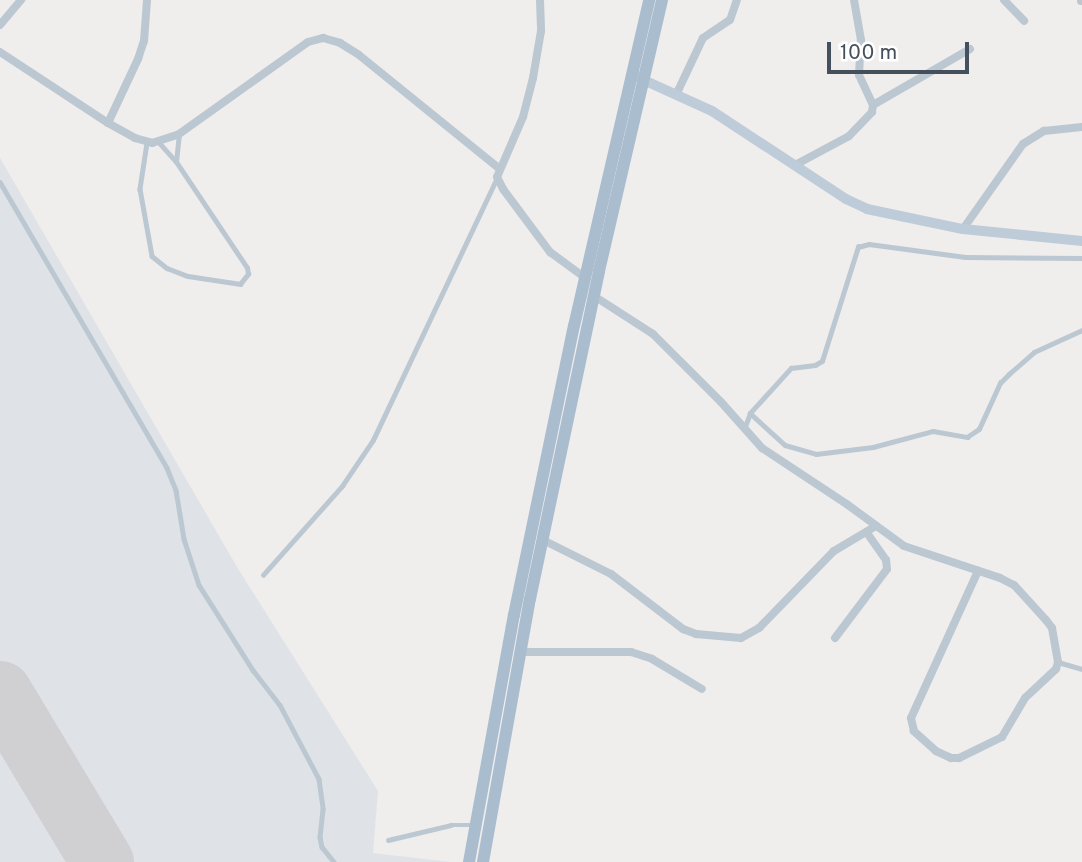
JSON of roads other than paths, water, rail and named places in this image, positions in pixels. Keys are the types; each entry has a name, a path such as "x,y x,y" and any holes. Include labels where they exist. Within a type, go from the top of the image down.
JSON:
{"main road":[{"path":"470,857 514,615 584,277 649,0"},
{"path":"484,856 543,540 594,296 662,0"},
{"path":"632,74 712,111 846,200 867,209 963,229 1082,241"}],"street":[{"path":"0,25 21,0"},
{"path":"108,123 144,41 147,0"},
{"path":"499,173 523,117 533,78 541,30 540,0"},
{"path":"677,95 703,38 730,20 737,0"},
{"path":"795,165 849,136 869,119 873,105 859,75 861,40 854,0"},
{"path":"1004,0 1024,21"},
{"path":"0,52 108,123 147,143 159,143 179,134 308,42 323,38 340,43 359,55 499,173 503,189 550,253 584,277"},
{"path":"873,105 970,49"},
{"path":"963,229 1023,144 1044,131 1082,127"},
{"path":"594,296 653,334 721,402 762,448 904,547 1000,578 1021,591 1052,628 1058,662 1051,676 1025,698 1007,731 993,743 959,758 951,758 936,751 914,731 911,719 978,572"},
{"path":"543,540 611,574 683,629 696,634 741,638 759,628 834,551 876,526"},
{"path":"835,638 887,569 886,560 867,533"},
{"path":"520,652 631,652 652,659 702,689"}],"lane":[{"path":"176,162 179,134"},
{"path":"147,143 140,189 152,256 167,268 188,276 240,284 248,274 247,268 176,162 159,143"},
{"path":"263,575 335,495 373,440 499,173"},
{"path":"0,182 167,468 176,490 184,539 199,585 253,670 280,705 319,779 323,808 320,836 322,846 334,862"},
{"path":"744,430 750,413 791,368 816,365 822,360 855,252 863,245 965,257 1082,258"},
{"path":"750,413 785,445 816,454 873,447 933,431 967,437 974,435 1000,383 1009,374 1034,352 1082,330"},
{"path":"1058,662 1082,669"},
{"path":"388,840 451,825 476,825"}]}
